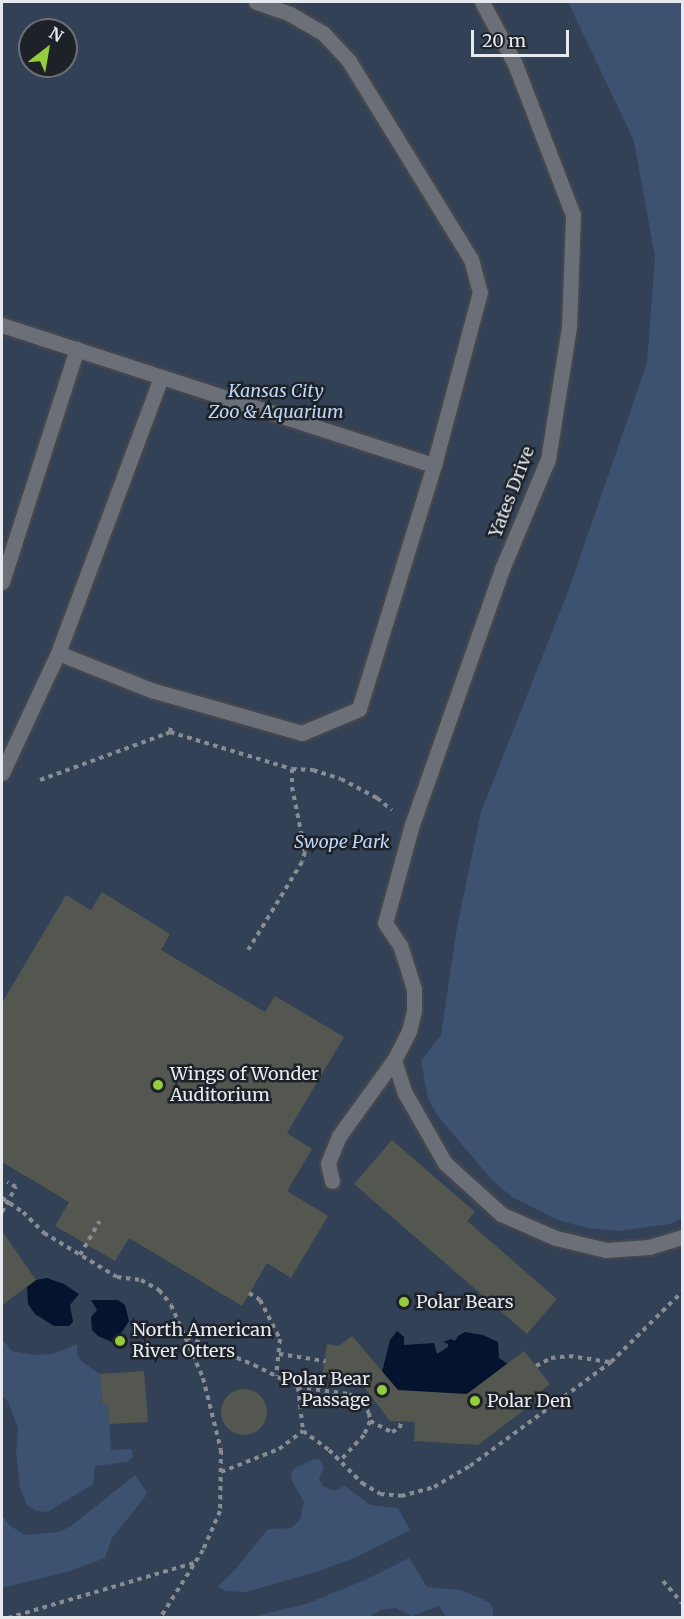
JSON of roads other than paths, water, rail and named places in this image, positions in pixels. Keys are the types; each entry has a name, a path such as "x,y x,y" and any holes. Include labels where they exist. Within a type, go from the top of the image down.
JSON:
{"lane":[{"path":"58,653 151,690 302,733 359,709 434,465 480,292 471,259 349,61 324,34 290,14 256,2"},
{"name":"Yates Drive","path":"394,1060 409,1031 414,1011 414,989 400,945 385,923 419,806 502,569 548,459 569,327 573,215 515,64 482,2"},
{"path":"2,325 434,465"},
{"path":"2,582 77,350"},
{"path":"2,773 58,653 161,377"},
{"path":"332,1181 328,1163 339,1136 394,1060"},
{"path":"394,1060 405,1093 445,1163 501,1214 537,1231 582,1245 622,1250 649,1247 682,1237"}],"place":[{"name":"Wings of Wonder Auditorium","path":"158,1085"},
{"name":"Polar Bears","path":"404,1302"},
{"name":"North American River Otters","path":"120,1341"},
{"name":"Polar Bear Passage","path":"382,1390"},
{"name":"Polar Den","path":"475,1401"}],"park label":[{"name":"Kansas City Zoo & Aquarium","path":"276,402"},
{"name":"Swope Park","path":"342,842"}]}
